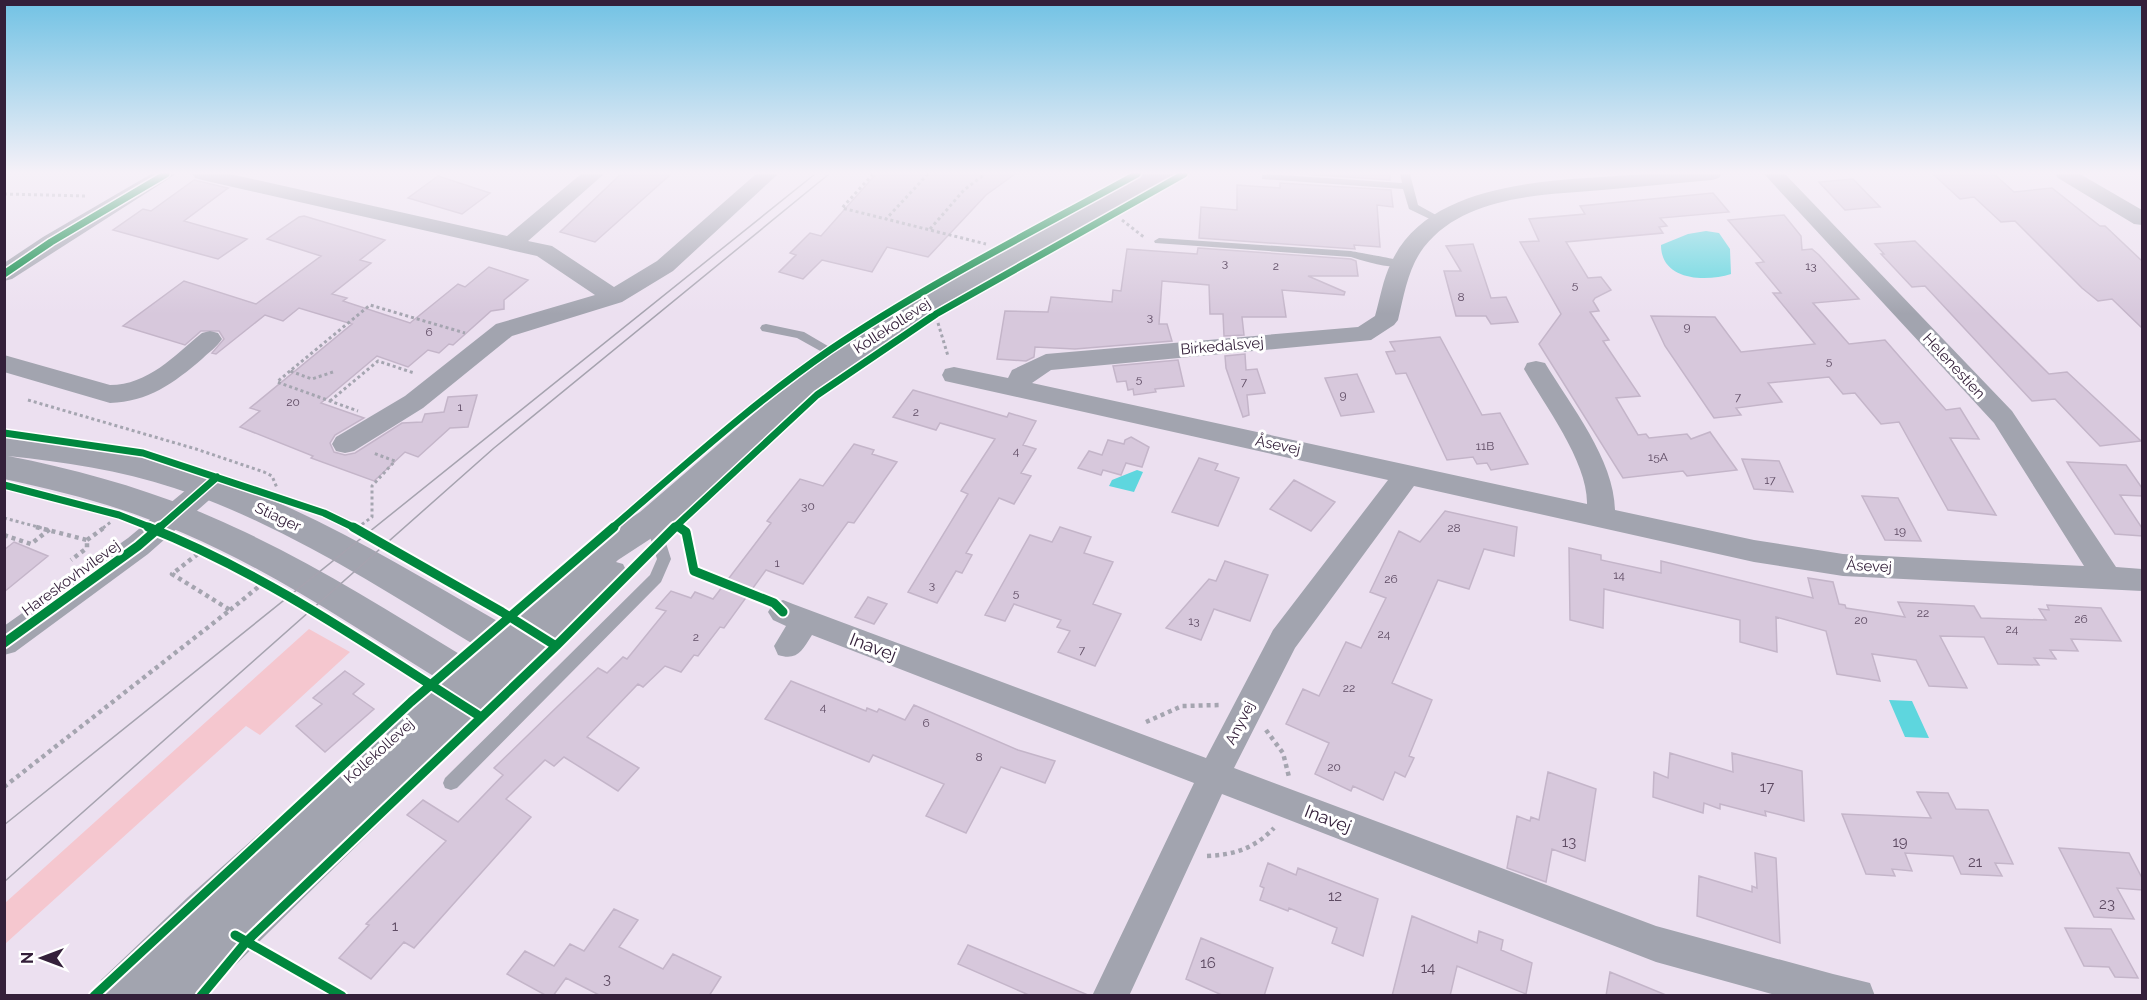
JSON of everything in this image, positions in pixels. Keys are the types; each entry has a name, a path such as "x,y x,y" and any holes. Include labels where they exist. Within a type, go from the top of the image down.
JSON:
{"street":[{"path":"4,274 86,221"},
{"path":"408,221 544,251 614,297"},
{"path":"511,244 539,221"},
{"path":"345,444 393,415 441,381 504,330 527,321 614,297 665,266 716,221"},
{"name":"Kollekollevej","path":"117,996 203,912 476,683 513,649 626,558 652,521 775,413 844,359 930,301 1075,221"},
{"name":"Birkedalsvej","path":"1018,388 1021,376 1046,362 1363,334 1386,320 1402,268 1417,241 1439,221"},
{"name":"Helenestien","path":"1818,221 2003,417 2108,579"},
{"path":"4,363 110,394 126,396 144,390 210,339"},
{"path":"1536,369 1595,469 1601,489 1601,518"},
{"name":"Åsevej","path":"954,375 1755,551 1843,565 2142,580"},
{"name":"Stiager","path":"4,444 38,447 134,465 207,487 275,516 336,546 513,649"},
{"path":"4,467 136,501 166,522 256,553 476,683"},
{"name":"Anyvej","path":"1110,996 1214,775 1284,639 1408,474"},
{"name":"Hareskovhvilevej","path":"4,643 166,522 207,487"},
{"name":"Inavej","path":"793,626 1214,775 1656,944 1833,992 1857,996"},
{"name":"Kollekollevej","path":"171,996 476,683"}],"lane":[{"path":"1159,242 1351,255 1402,268"},
{"path":"766,328 800,335 844,359"},
{"path":"451,783 656,578 664,559 652,521"}],"path":[{"path":"893,221 981,241 1007,258"},
{"path":"930,229 937,221"},
{"path":"1123,221 1148,241 1159,242"},
{"path":"393,415 370,408 360,411 277,382 370,305 466,333 472,340 485,345"},
{"path":"926,320 936,314 954,375"},
{"path":"330,401 378,362 441,381"},
{"path":"290,372 312,380 321,380 333,372"},
{"path":"28,400 196,449 264,472 272,476 277,488 270,494 280,498"},
{"path":"345,444 395,461 372,486 372,517"},
{"path":"70,561 87,548 87,540 113,516 166,522 213,554"},
{"path":"4,518 87,540"},
{"path":"348,523 367,535"},
{"path":"4,535 31,544 50,529"},
{"path":"199,553 172,574 230,610"},
{"path":"253,575 274,587"},
{"path":"4,787 265,581"},
{"path":"185,636 192,640"},
{"path":"108,696 114,700"},
{"path":"28,761 33,764"},
{"path":"1178,851 1201,856 1225,856 1247,850 1265,838 1280,822 1288,804"}],"shaded area":[{"path":"309,629 350,652 260,735 246,726 5,944 5,903"}],"water":[{"path":"1706,231 1719,233 1730,249 1731,274 1698,278 1677,272 1668,266 1663,257 1661,245 1688,234"},
{"path":"1137,470 1143,472 1134,492 1109,486 1112,480"},
{"path":"1889,700 1912,701 1929,738 1905,737"}],"building":[{"path":"126,221 184,221 247,239 218,259 113,230"},
{"path":"294,221 320,221 385,240 360,260 371,263 332,294 347,298 343,301 410,323 458,284 465,287 489,267 528,280 504,300 504,309 491,311 453,345 449,344 439,353 428,350 408,367 377,356 321,403 364,418 335,435 330,443 334,452 345,455 355,453 402,423 422,422 425,414 444,412 448,397 477,395 468,427 450,428 418,457 405,452 374,481 311,458 313,456 240,427 260,411 250,408 352,324 299,308 283,321 265,315 216,354 212,353 224,339 219,331 201,331 185,345 123,326 184,281 256,304 321,256 267,239"},
{"path":"572,221 619,221 595,242 560,232"},
{"path":"835,221 962,221 928,257 887,247 872,272 822,260 803,279 779,272 796,255 790,253 810,233 821,236"},
{"path":"1200,221 1378,221 1380,247 1354,245 1355,249 1199,238"},
{"path":"1530,221 1662,221 1667,226 1659,227 1663,233 1566,242 1588,278 1601,277 1611,290 1595,298 1593,301 1599,311 1590,312 1609,340 1603,341 1640,396 1616,398 1638,435 1646,434 1649,438 1687,434 1691,439 1710,432 1737,470 1687,476 1683,471 1623,478 1539,344 1561,314 1520,242 1539,241"},
{"path":"1729,221 1789,221 1801,236 1802,250 1812,249 1819,255 1859,299 1813,303 1849,344 1885,340 1946,410 1960,408 1979,439 1950,438 1996,515 1948,510 1899,422 1881,424 1855,393 1843,394 1829,377 1768,383 1782,402 1736,408 1741,415 1714,418 1665,346 1651,316 1715,317 1741,352 1815,344 1773,293 1781,293 1756,263 1764,262"},
{"path":"2000,221 2093,221 2100,226 2105,226 2142,261 2142,328 2112,299 2098,301 2082,288 2015,221"},
{"path":"1915,241 2049,374 2067,372 2141,441 2100,446 2055,399 2032,401 1925,286 1912,287 1881,254 1884,254 1875,244"},
{"path":"1473,244 1491,298 1506,297 1518,322 1491,324 1486,316 1456,316 1444,271 1461,271 1446,246"},
{"path":"1198,248 1351,259 1356,261 1358,276 1308,276 1345,292 1344,295 1282,290 1286,317 1242,317 1244,335 1224,336 1223,314 1210,314 1209,285 1162,281 1159,324 1167,324 1172,341 1075,349 1035,347 1034,357 1026,361 997,359 1005,311 1048,312 1051,297 1112,302 1113,290 1121,291 1127,249 1197,254"},
{"path":"1440,337 1482,415 1500,413 1528,464 1491,470 1487,463 1477,464 1473,457 1447,460 1406,373 1396,374 1386,352 1395,351 1390,342"},
{"path":"1245,354 1246,370 1257,369 1265,393 1247,395 1249,415 1243,417 1226,368 1225,356"},
{"path":"1178,360 1184,386 1155,389 1156,392 1134,395 1133,389 1128,390 1126,381 1117,382 1113,366"},
{"path":"1357,374 1374,412 1341,416 1325,378"},
{"path":"913,390 1007,417 1009,413 1036,421 1023,445 1036,449 1021,473 1031,476 1014,504 999,498 966,553 972,555 962,573 956,571 937,603 908,592 968,494 961,491 995,439 940,423 936,430 893,417"},
{"path":"1131,437 1149,447 1142,467 1126,463 1121,475 1103,470 1101,475 1078,468 1089,451 1102,455 1108,440 1124,444 1125,440"},
{"path":"854,444 874,450 872,454 897,462 854,523 848,522 803,584 766,570 724,628 720,627 698,656 694,655 681,672 665,666 643,687 638,684 587,737 639,768 618,791 564,757 554,766 545,760 506,799 531,817 414,948 404,942 371,979 339,958 369,925 366,924 446,841 407,815 423,800 458,822 503,775 494,768 559,705 598,668 607,673 623,657 627,659 666,611 656,608 671,591 691,598 695,592 713,599 771,523 767,521 800,479 823,486"},
{"path":"1199,458 1218,464 1215,470 1239,478 1218,526 1172,512"},
{"path":"1742,459 1779,461 1793,492 1754,489"},
{"path":"2067,462 2126,465 2142,488 2142,496 2120,495 2142,528 2142,536 2115,534"},
{"path":"1294,480 1335,502 1311,531 1270,509"},
{"path":"1862,496 1898,498 1921,541 1885,540"},
{"path":"1445,511 1517,527 1514,556 1484,549 1469,589 1438,580 1392,683 1432,700 1409,756 1414,758 1405,777 1395,772 1383,800 1353,786 1351,791 1315,774 1329,743 1286,724 1303,689 1319,696 1346,642 1361,648 1386,598 1370,592 1399,531 1420,542"},
{"path":"1060,527 1091,537 1084,553 1113,562 1093,604 1121,614 1095,666 1058,652 1070,631 1057,627 1061,620 1014,604 1005,621 985,615 1030,535 1052,542"},
{"path":"14,542 48,556 4,592 4,550"},
{"path":"1569,548 1601,555 1601,560 1661,573 1661,561 1813,598 1808,578 1833,582 1839,604 1845,605 1846,608 1905,617 1898,602 1974,606 1981,618 2046,620 2039,609 2049,610 2047,605 2101,608 2121,641 2071,639 2078,651 2050,650 2056,659 2034,658 2039,665 1998,664 1984,637 1940,636 1967,688 1929,686 1916,660 1872,654 1880,681 1837,674 1826,631 1776,617 1777,652 1740,642 1740,620 1604,589 1603,628 1570,620"},
{"path":"1225,561 1268,575 1250,621 1214,609 1201,640 1166,628 1209,579 1216,581"},
{"path":"868,597 887,604 874,624 855,617"},
{"path":"345,671 364,684 353,694 374,709 325,752 296,726 322,704 313,698"},
{"path":"791,681 866,711 867,708 877,712 879,709 905,720 914,705 1018,750 1055,761 1045,783 1001,767 966,833 926,816 944,784 873,755 869,762 765,719"},
{"path":"1670,753 1733,772 1732,753 1802,771 1804,821 1765,811 1766,816 1720,804 1720,809 1704,803 1703,813 1653,797 1654,772 1668,778"},
{"path":"1548,772 1596,789 1585,861 1552,849 1546,882 1507,868 1517,816 1530,821 1531,817 1539,820"},
{"path":"1917,792 1948,793 1956,809 1988,810 2013,864 1995,863 2002,876 1961,874 1953,856 1905,853 1912,871 1892,869 1895,876 1866,874 1842,814 1931,818"},
{"path":"2059,848 2129,853 2142,878 2142,890 2117,888 2134,919 2094,917"},
{"path":"1755,853 1776,858 1780,943 1697,916 1699,876 1752,892 1752,886 1757,888"},
{"path":"1268,863 1296,875 1298,868 1378,899 1363,956 1332,943 1337,928 1289,908 1288,911 1260,900 1264,888 1260,886"},
{"path":"614,909 638,920 619,947 663,969 673,954 721,977 709,996 601,996 566,978 553,996 547,996 507,974 525,951 554,966 570,944 584,951"},
{"path":"1412,916 1477,943 1479,931 1503,940 1501,950 1532,963 1526,994 1457,966 1450,996 1392,996"},
{"path":"2065,928 2111,929 2138,978 2115,977 2109,967 2084,966"},
{"path":"1201,938 1273,968 1264,996 1224,996 1186,979"},
{"path":"968,945 1088,996 1031,996 958,964"},
{"path":"1610,972 1666,995 1666,996 1606,996"}],"tram line":[{"path":"4,825 757,221"},
{"path":"4,882 494,448 772,221"}],"cycle path":[{"path":"4,274 87,221"},
{"path":"94,996 194,906 411,702 748,411 829,351 910,298 1052,221"},
{"path":"201,996 246,942 556,646 677,525 817,395 936,314 1101,221"},
{"path":"4,433 143,453 324,513 357,529 484,601 556,646"},
{"path":"4,643 138,546 217,477"},
{"path":"4,485 119,515 204,549 265,581 481,717"},
{"path":"677,525 686,532 694,571 774,603 783,612"},
{"path":"235,935 342,996"}]}
